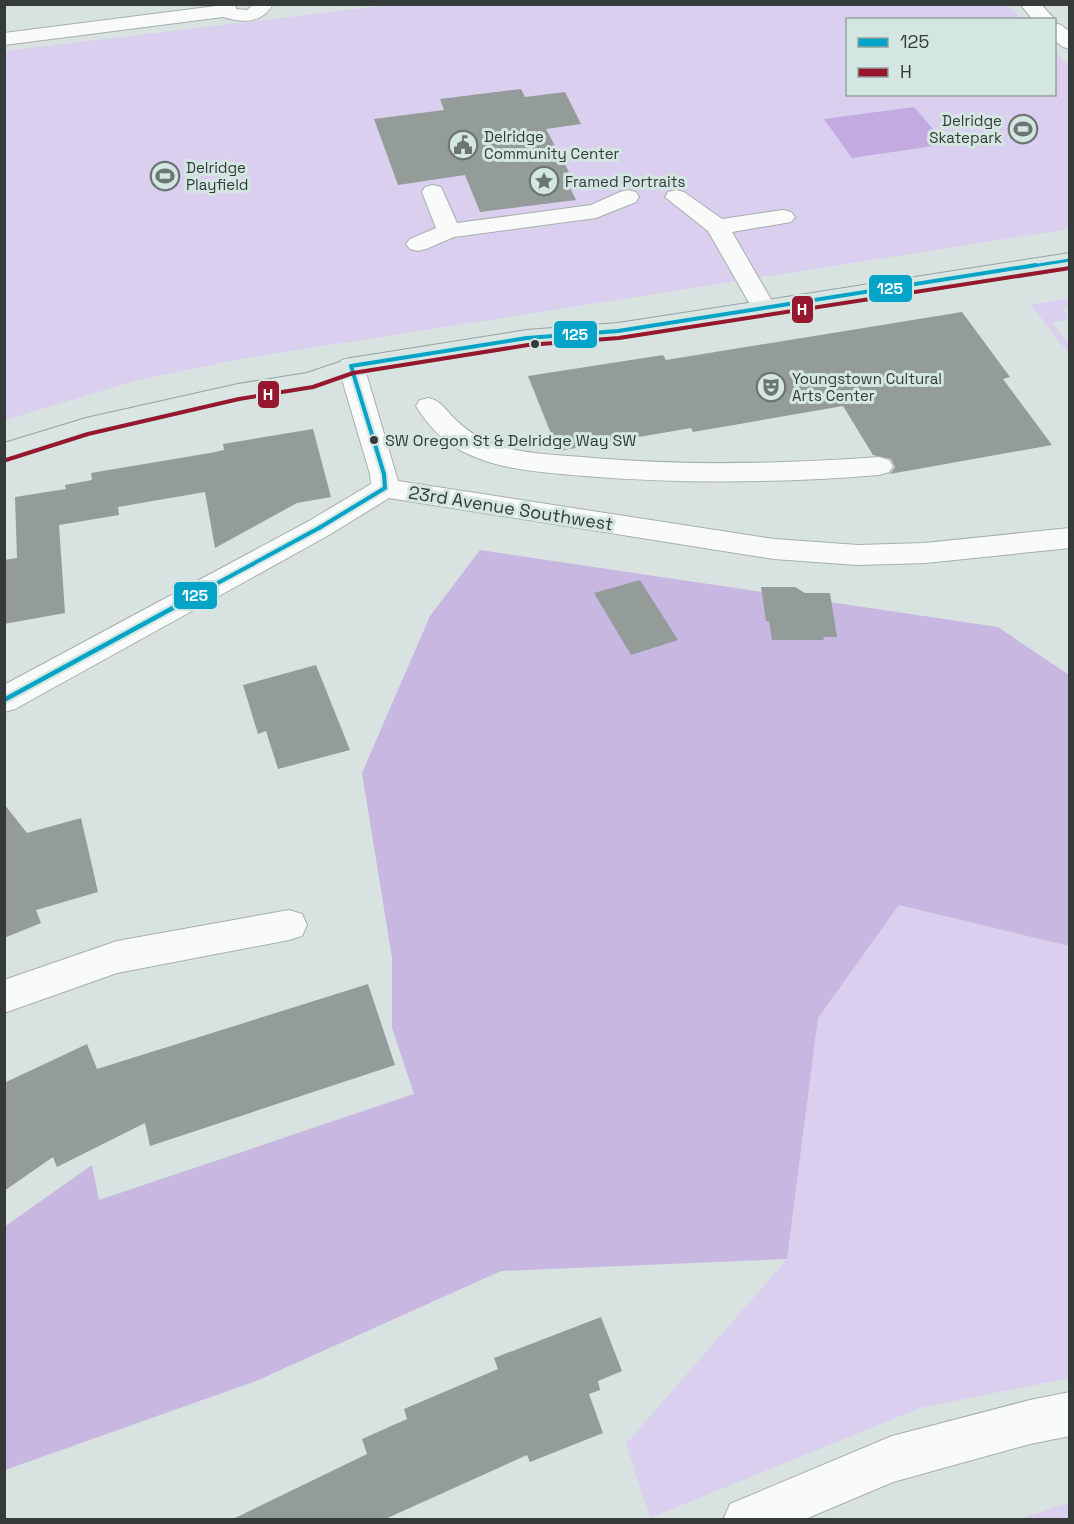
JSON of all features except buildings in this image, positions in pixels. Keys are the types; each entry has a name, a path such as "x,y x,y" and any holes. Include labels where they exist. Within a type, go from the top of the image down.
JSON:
{"main road":[{"path":"4,453 86,427 238,392 311,380 351,366 526,338 618,331 1070,260"}],"street":[{"path":"1029,4 1043,18"},
{"path":"4,39 225,8 231,14 244,16 257,13 270,5"},
{"path":"1056,31 1070,43"},
{"path":"433,192 449,231"},
{"path":"418,244 449,231 596,211 628,197"},
{"path":"676,197 717,227 765,308"},
{"path":"717,227 783,218"},
{"path":"351,366 384,474 385,488"},
{"path":"429,406 438,420 466,442 484,450 523,460 625,471 678,473 810,472 879,466"},
{"name":"23rd Avenue Southwest","path":"4,700 319,528 385,488 798,551 858,555 925,553 1070,538"},
{"path":"4,997 117,957 289,925"},
{"path":"746,1520 892,1459 1030,1422 1070,1414"}],"shaded area":[{"name":"Delridge Playfield","path":"398,4 1007,4 1021,18 846,18 846,96 1056,96 1056,52 1069,66 1069,229 240,359 138,380 5,420 5,51"},
{"path":"914,107 946,144 852,158 824,119"},
{"path":"1069,298 1069,306 1063,308 1069,319 1052,323 1069,344 1069,354 1031,305"},
{"path":"480,550 998,627 1069,675 1069,946 899,905 818,1018 787,1259 501,1271 256,1381 5,1470 4,1227 92,1165 99,1200 414,1094 392,1028 392,958 362,773 430,616"},
{"path":"899,905 1069,946 1069,1378 920,1408 650,1518 626,1444 787,1259 818,1018"},
{"path":"1069,1503 1069,1519 1019,1519"}],"transit line":[{"name":"125","path":"351,366 527,338 618,331 1070,260"},
{"name":"H","path":"6,460 88,434 239,399 313,387 353,373 528,345 619,338 1070,268"},
{"name":"125","path":"351,366 384,474 385,488"},
{"name":"125","path":"4,700 319,528 385,488"}],"place":[{"name":"Delridge Skatepark","path":"1023,129"},
{"name":"Delridge Community Center","path":"463,145"},
{"name":"Delridge Playfield","path":"165,176"},
{"name":"Framed Portraits","path":"544,181"},
{"name":"Youngstown Cultural Arts Center","path":"771,387"},
{"name":"SW Oregon St & Delridge Way SW","path":"374,440"}]}
